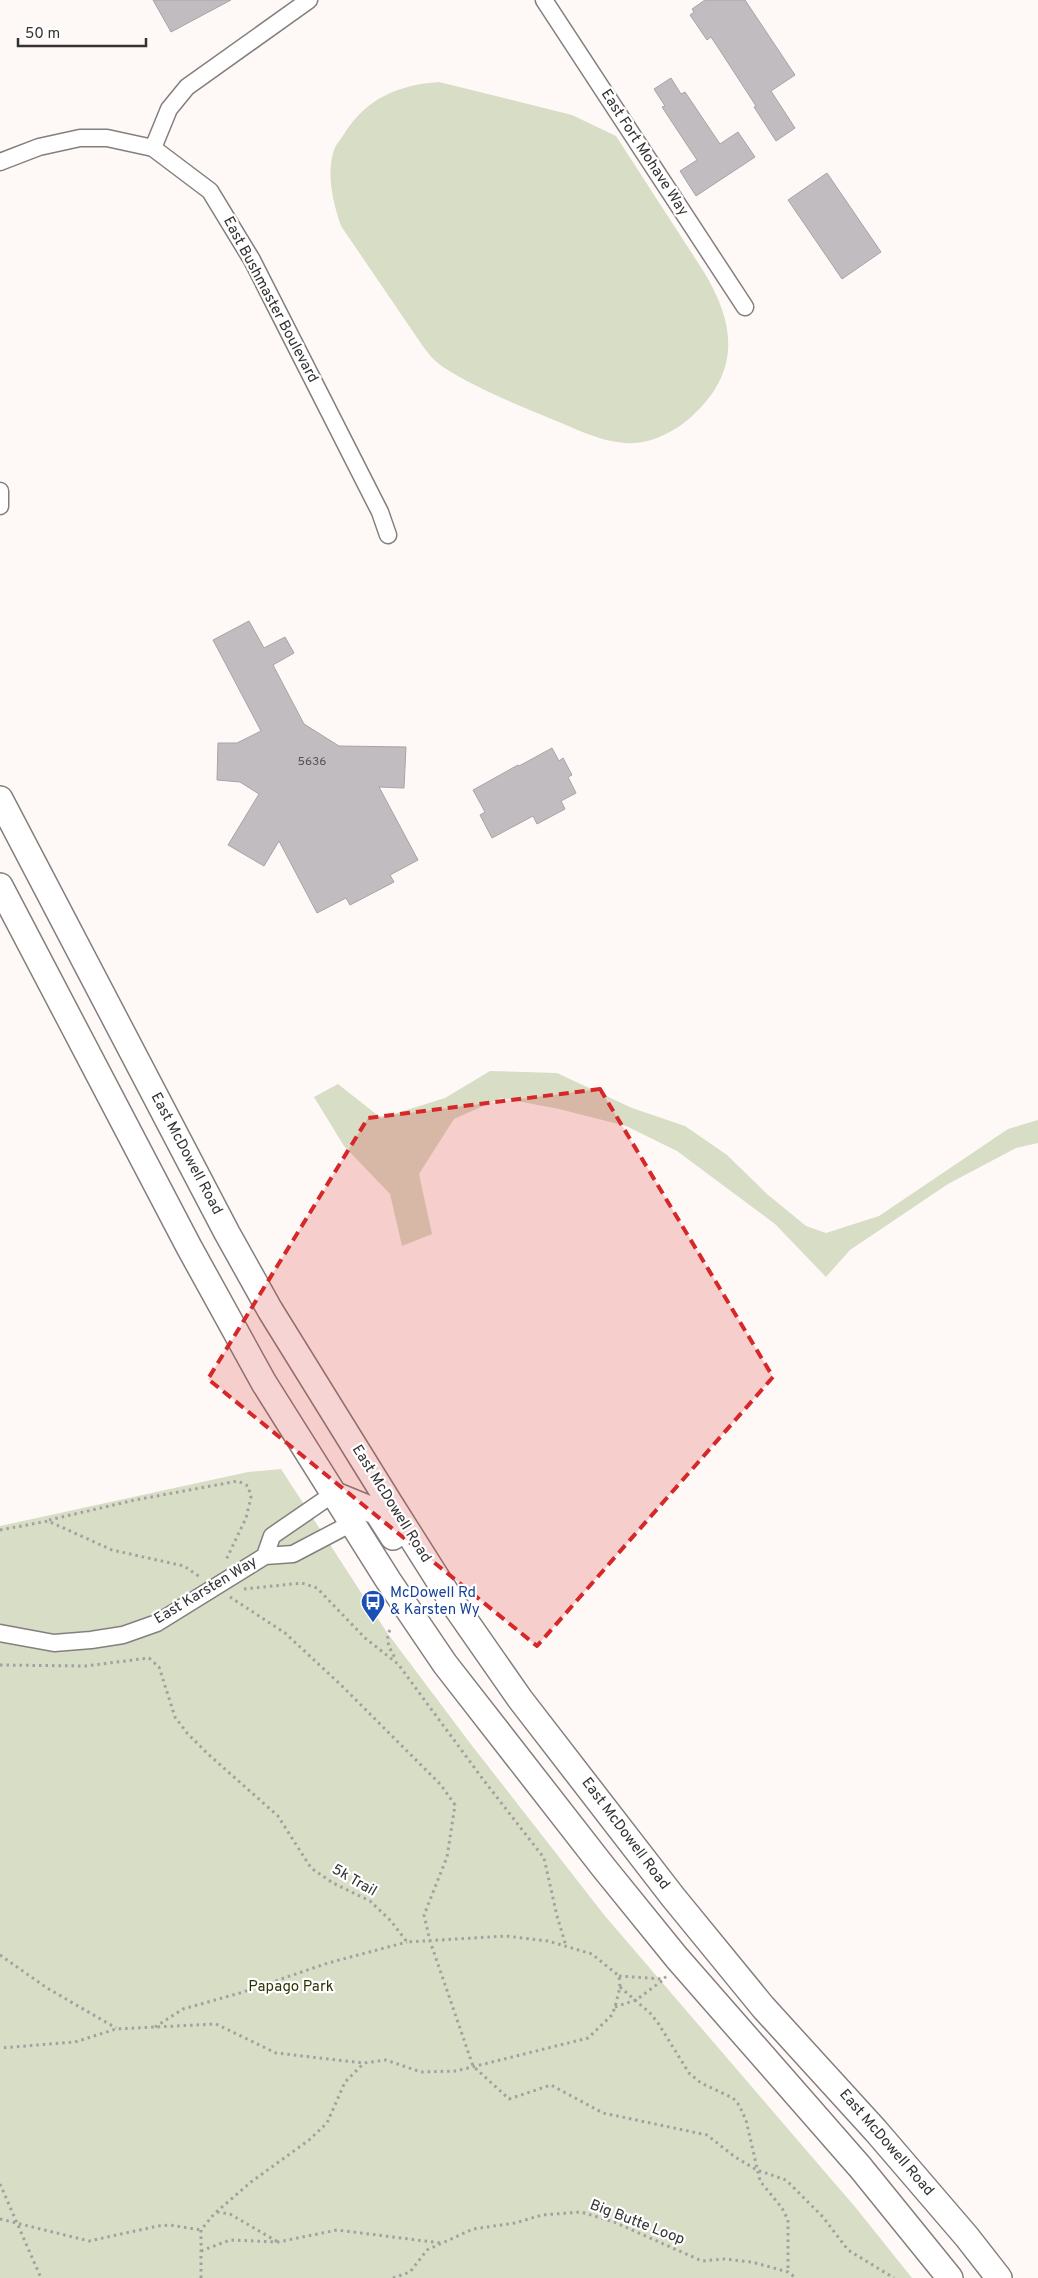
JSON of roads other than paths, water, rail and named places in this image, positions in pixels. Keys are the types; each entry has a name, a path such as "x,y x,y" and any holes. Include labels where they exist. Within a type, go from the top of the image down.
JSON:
{"main road":[{"name":"East McDowell Road","path":"0,799 227,1233 270,1310 451,1600 515,1692 673,1897 757,1999 876,2131 999,2278"},
{"path":"0,886 188,1247 264,1383 333,1494 445,1664 604,1868 672,1972 860,2167 950,2278"},
{"path":"333,1494 377,1512 433,1600 493,1683 515,1692"}],"street":[{"path":"153,148 169,109 187,87 310,0"},
{"name":"East Fort Mohave Way","path":"544,0 745,306"},
{"name":"East Bushmaster Boulevard","path":"0,162 38,147 80,138 107,138 153,148 210,191 252,260 380,512 388,535"},
{"path":"0,491 0,506"},
{"name":"East Karsten Way","path":"265,1556 272,1536 333,1494"},
{"name":"East Karsten Way","path":"0,1633 54,1644 123,1635 157,1623 265,1556 293,1554 352,1523"}],"place":[{"name":"McDowell Rd & Karsten Wy","path":"373,1623"}],"park label":[{"name":"Papago Park","path":"291,1987"}]}
